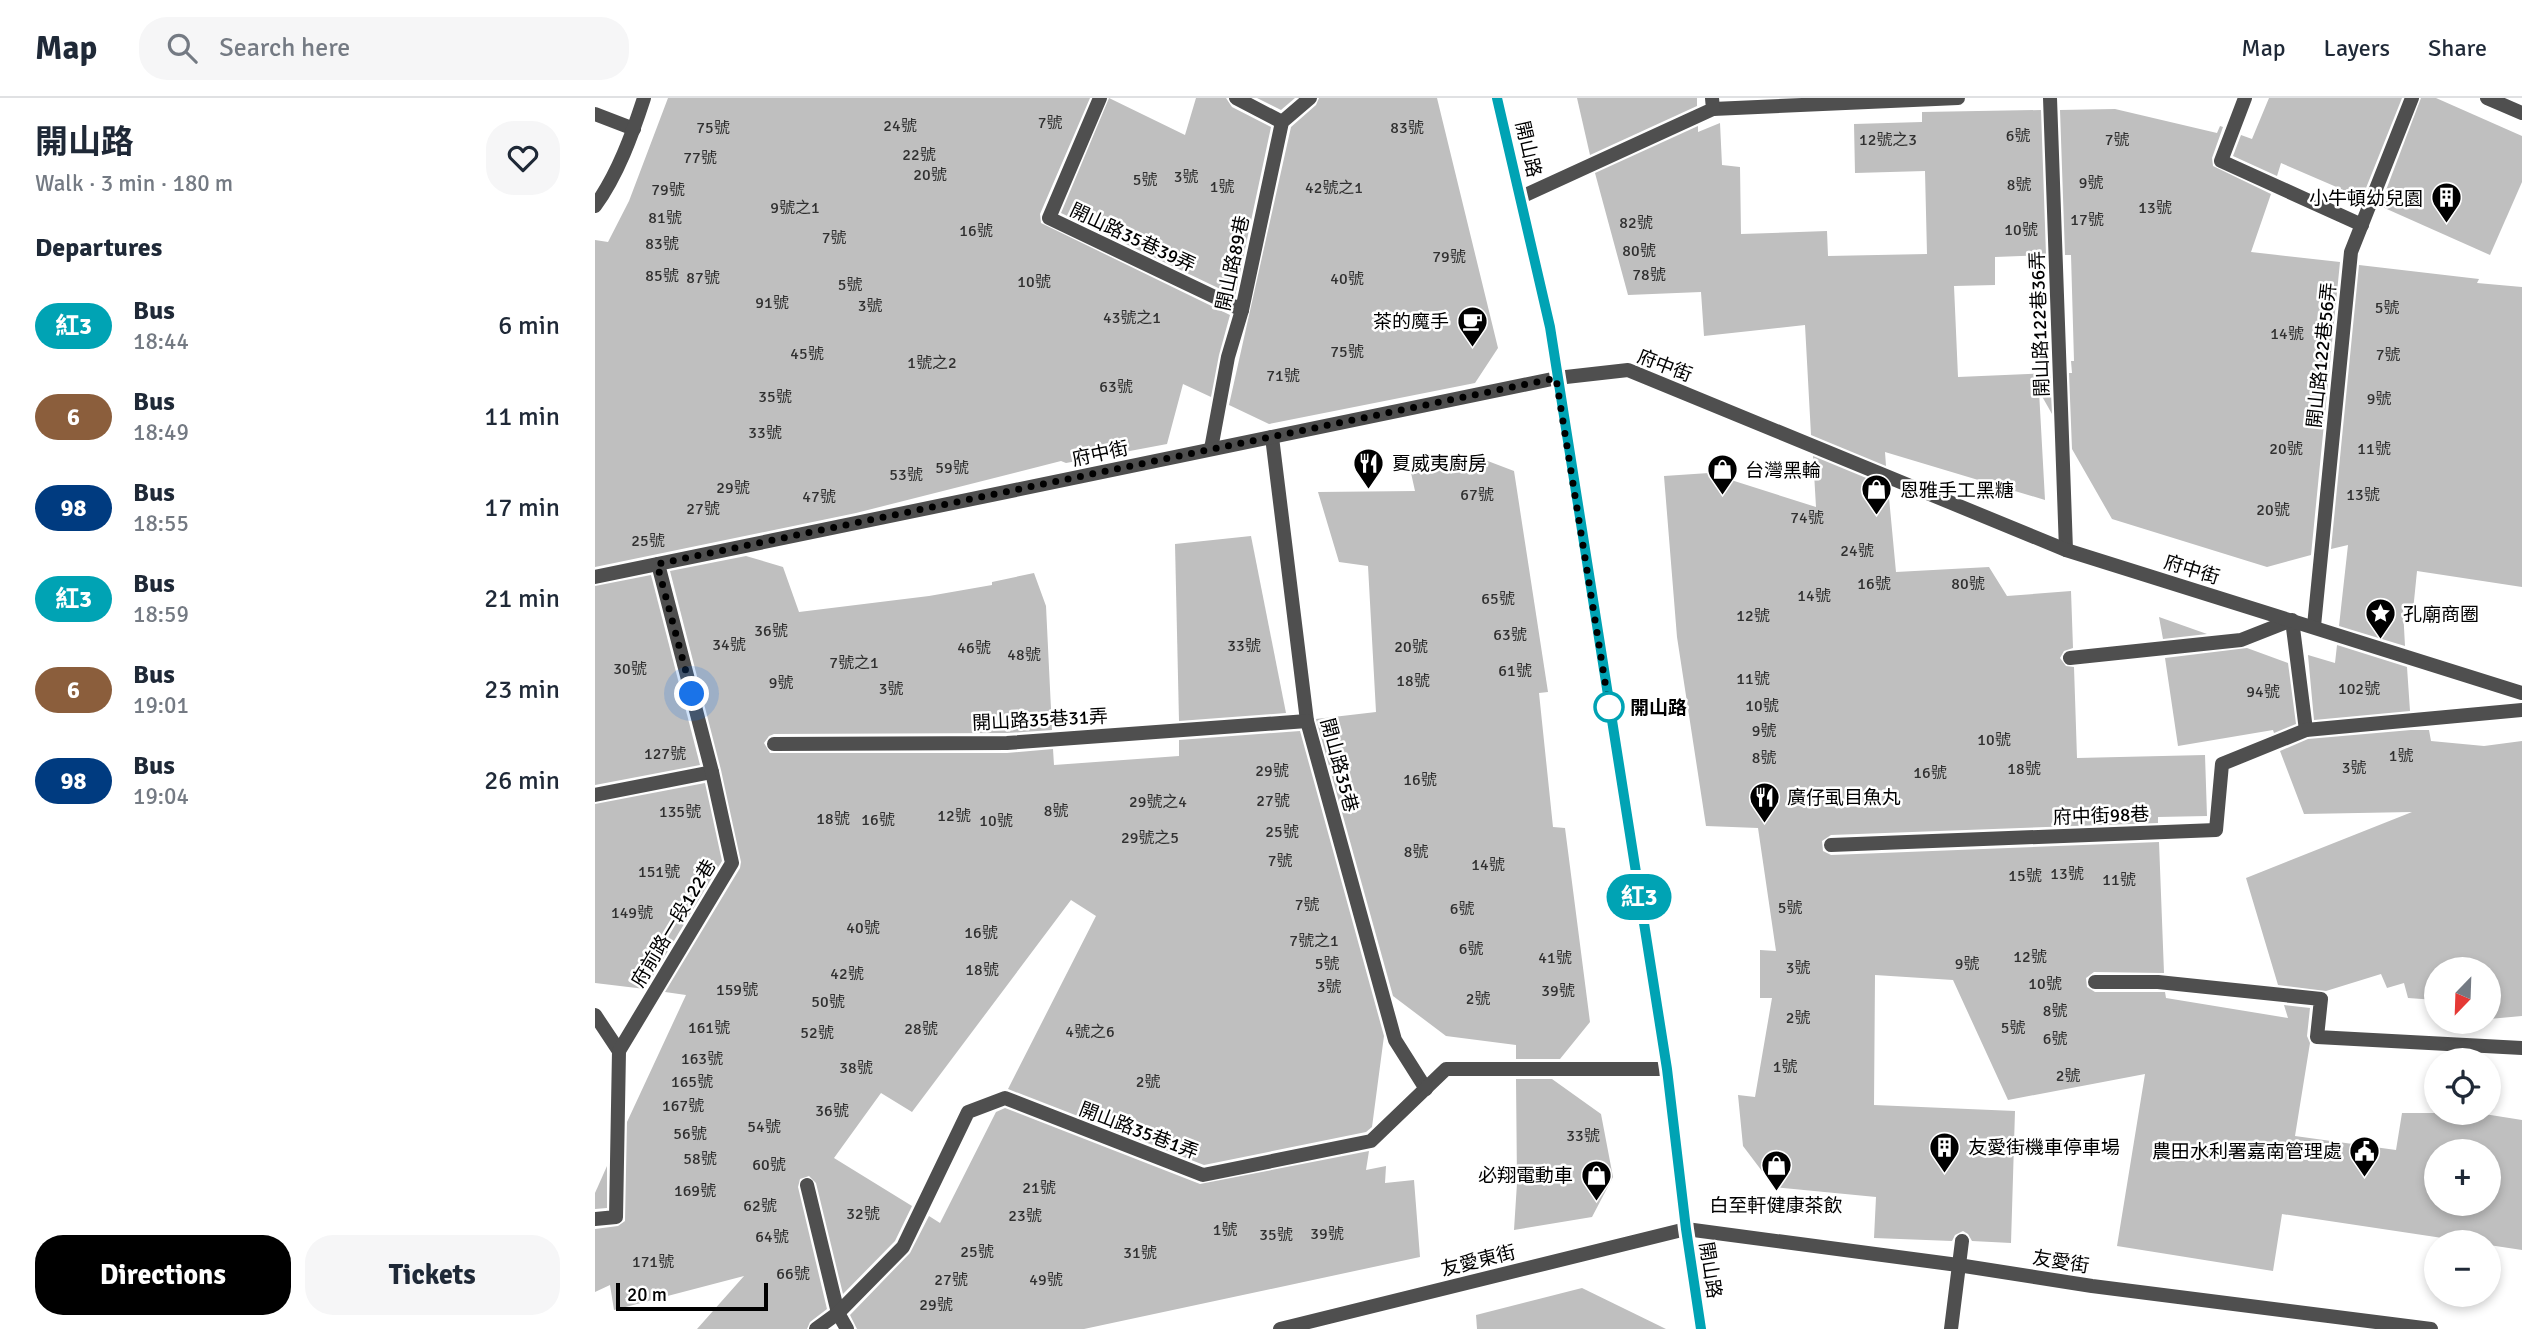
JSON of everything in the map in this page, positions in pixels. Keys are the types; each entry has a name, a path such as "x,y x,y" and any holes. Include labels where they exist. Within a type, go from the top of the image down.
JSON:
{"street":[{"path":"595,206 606,191 634,129 643,98"},
{"name":"開山路35巷39弄","path":"1100,98 1049,218 1243,310"},
{"path":"1236,98 1282,122 1310,98"},
{"name":"開山路","path":"1497,98 1550,327 1667,1069 1701,1329"},
{"path":"1521,197 1712,104 1958,98"},
{"name":"開山路122巷36弄","path":"2050,98 2066,550"},
{"path":"2245,98 2221,161 2362,225"},
{"name":"開山路122巷56弄","path":"2314,626 2350,252 2412,98"},
{"path":"2487,98 2522,113"},
{"path":"595,114 634,129"},
{"name":"開山路89巷","path":"1211,449 1282,122"},
{"name":"府中街","path":"595,577 1556,378 1627,370 2066,550 2522,693"},
{"name":"開山路35巷","path":"1272,437 1307,721 1395,1040 1426,1088"},
{"name":"府前路一段122巷","path":"595,1219 616,1217 619,1051 732,863 712,772 657,564"},
{"path":"2070,658 2241,640 2292,620 2305,730"},
{"name":"府中街98巷","path":"1831,845 2216,830 2222,764 2305,730 2522,710"},
{"name":"開山路35巷31弄","path":"774,744 1007,743 1307,721"},
{"path":"595,795 712,772"},
{"path":"2095,982 2158,982 2321,999 2317,1037 2522,1048"},
{"path":"595,1015 619,1051"},
{"name":"開山路35巷1弄","path":"815,1329 838,1313 903,1247 968,1112 1005,1098 1203,1175 1371,1141 1446,1069 1667,1069"},
{"path":"807,1185 838,1313 847,1329"},
{"name":"友愛街","path":"1686,1229 1958,1265 2092,1286 2431,1329"},
{"name":"友愛東街","path":"1280,1329 1686,1229"},
{"path":"1951,1329 1962,1241"}],"building":[{"path":"668,98 1090,98 1040,214 1041,223 1230,315 1211,397 1183,384 1167,444 1066,463 1061,461 856,513 595,567 595,240 608,242 629,201"},
{"path":"1109,98 1185,135 1196,98 1226,98 1232,107 1271,127 1235,296 1061,213"},
{"path":"1257,98 1295,98 1281,110"},
{"path":"1319,98 1437,98 1498,348 1475,383 1269,424 1229,405 1291,127 1316,105"},
{"path":"1577,98 1697,98 1697,106 1590,155"},
{"path":"2269,98 2402,98 2362,198 2281,163 2277,176 2233,156 2241,135 2252,139"},
{"name":"小牛頓幼兒園","path":"2421,98 2436,98 2522,136 2522,182 2490,255 2380,206"},
{"path":"2115,109 2217,133 2220,126 2223,127 2212,158 2213,166 2271,194 2251,252 2340,262 2311,555 2267,567 2112,519 2072,449 2069,373 2072,373 2071,361 2074,361 2071,255 2065,255 2060,110"},
{"path":"2041,110 2046,255 1995,257 1995,285 1954,286 1958,377 2050,373 2052,414 2039,391 2045,500 1885,452 1886,466 1811,435 1805,325 1704,336 1701,292 1628,295 1595,173 1698,126 1698,132 1720,123 1722,165 1740,167 1741,234 1827,231 1828,256 1927,254 1925,171 1855,173 1854,124 1922,122 1922,112"},
{"path":"2359,265 2479,279 2477,283 2522,287 2522,587 2417,571 2413,611 2403,609 2405,646 2339,626 2348,545 2331,549"},
{"path":"1472,455 1514,471 1548,692 1539,693 1553,827 1565,828 1590,1022 1560,1059 1516,1059 1516,1045 1446,1036 1393,996 1316,719 1376,712 1368,566 1339,562 1318,492 1415,491 1411,473"},
{"path":"1813,456 1888,487 1896,572 1989,567 2007,596 2071,591 2073,648 2064,651 2060,658 2066,666 2074,667 2077,758 2205,755 2207,816 2158,817 2158,823 1831,835 1822,841 1823,851 1831,855 2159,842 2164,973 2094,972 2086,978 2087,987 2095,992 2165,992 2166,998 2288,1018 2284,1005 2310,1008 2307,1036 2310,1043 2295,1136 2396,1150 2402,1113 2424,1113 2424,1125 2501,1125 2501,1117 2522,1120 2522,1250 2501,1247 2501,1230 2424,1230 2424,1235 2282,1214 2273,1271 2117,1246 2145,1074 2008,1100 1953,980 1875,975 1874,1105 2015,1111 2011,1243 1972,1241 1963,1231 1955,1235 1952,1241 1874,1238 1876,1197 1774,1187 1743,1146 1738,1095 1755,1097 1772,998 1760,998 1760,950 1776,951 1758,828 1706,826 1677,637 1664,476 1709,473 1816,507"},
{"path":"1251,536 1286,713 1179,721 1175,544"},
{"path":"746,556 783,567 799,612 929,596 992,585 992,582 1034,573 1046,606 1052,730 1007,733 774,734 764,743 770,753 1007,753 1053,749 1054,765 1179,756 1179,740 1300,731 1384,1036 1372,1127 1366,1132 1204,1165 1008,1089 1096,916 1071,900 912,1112 881,1093 834,1158 912,1206 895,1241 843,1294 816,1183 809,1176 800,1179 798,1187 827,1309 810,1322 807,1329 697,1329 744,1276 614,1310 610,1285 595,1292 595,1229 618,1226 625,1221 627,1122 686,995 665,992 740,868 741,862 721,770 670,571"},
{"path":"651,575 700,765 595,785 595,586"},
{"path":"2159,617 2207,634 2163,639"},
{"path":"2337,645 2407,667 2410,711 2314,720 2308,655 2335,663"},
{"path":"2247,648 2288,663 2296,724 2274,733 2273,730 2178,746 2165,658"},
{"path":"2429,730 2431,741 2484,746 2522,741 2522,1016 2501,1018 2501,957 2424,957 2424,999 2408,998 2404,983 2387,988 2381,974 2326,991 2278,985 2246,878 2412,812 2304,814 2280,751 2308,739"},
{"path":"705,783 722,861 645,989 595,983 595,804"},
{"path":"1516,1079 1552,1079 1601,1114 1613,1177 1592,1217 1514,1230 1517,1183"},
{"path":"1005,1108 1200,1184 1369,1151 1366,1170 1386,1166 1385,1183 1414,1180 1420,1257 1084,1329 857,1329 850,1315 910,1253 929,1216 940,1223 996,1112"},
{"path":"607,1166 607,1208 595,1209 595,1193"},
{"path":"1582,1288 1666,1329 1477,1329 1476,1315"}],"bus line":[{"name":"紅3","path":"1497,98 1550,327 1667,1069 1701,1329"}],"place":[{"name":"小牛頓幼兒園","path":"2446,225"},
{"name":"茶的魔手","path":"1472,348"},
{"name":"夏威夷廚房","path":"1369,490"},
{"name":"台灣黑輪","path":"1722,497"},
{"name":"恩雅手工黑糖","path":"1877,517"},
{"name":"孔廟商圈","path":"2380,641"},
{"name":"開山路","path":"1609,707"},
{"name":"廣仔虱目魚丸","path":"1764,824"},
{"name":"友愛街機車停車場","path":"1945,1174"},
{"name":"農田水利署嘉南管理處","path":"2365,1178"},
{"name":"白至軒健康茶飲","path":"1776,1193"},
{"name":"必翔電動車","path":"1596,1202"}],"route":[{"path":"692,694 657,564 1556,378 1610,713 1609,707"}]}
